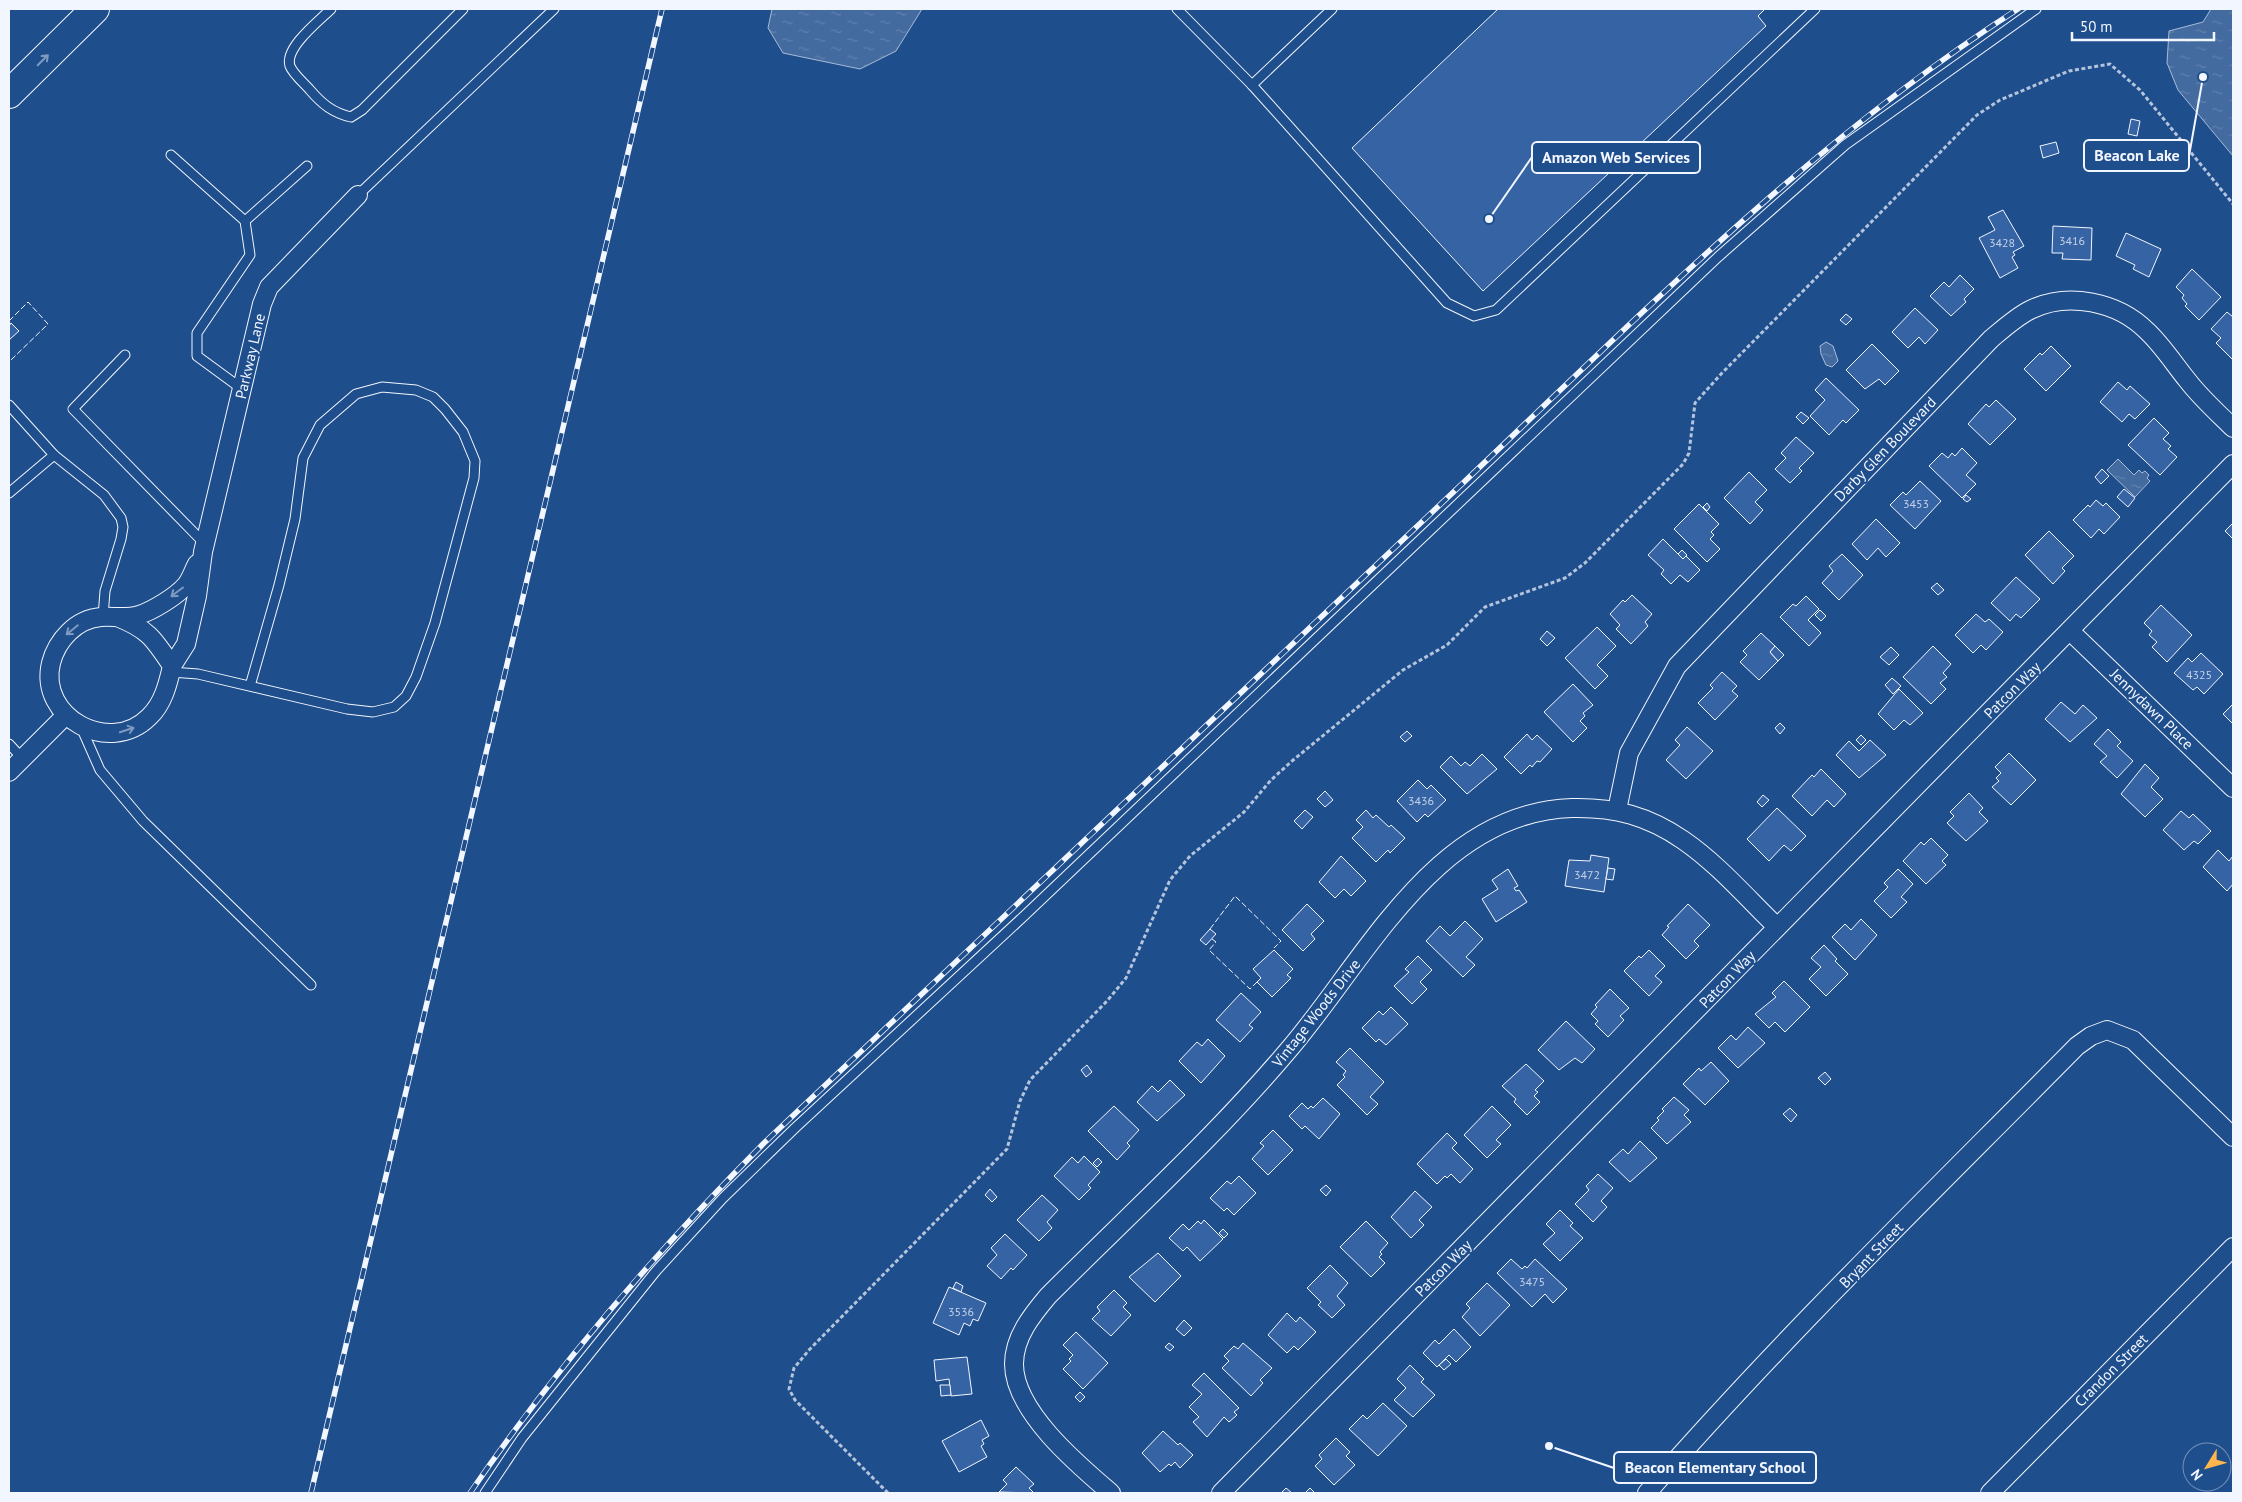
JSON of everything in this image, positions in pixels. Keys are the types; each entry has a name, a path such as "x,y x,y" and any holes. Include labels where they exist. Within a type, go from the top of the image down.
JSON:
{"highway":[{"path":"9,94 95,9"}],"street":[{"name":"Parkway Lane","path":"171,669 186,644 198,596 204,548 262,304 269,287 358,195"},
{"name":"Darby Glen Boulevard","path":"1616,810 1629,753 1677,666 1990,339 2031,309 2054,302 2080,300 2104,305 2128,315 2147,330 2189,382 2233,428"},
{"name":"Patcon Way","path":"1221,1493 2233,464"},
{"name":"Parkway Lane","path":"110,617 137,616 157,607 186,585 204,548"},
{"path":"110,617 139,625 156,641 171,669 160,703 149,718 134,728 116,733 98,733 80,726 66,715 56,700 50,683 51,665 56,648 67,633 82,623 110,617"},
{"name":"Jennydawn Place","path":"2070,631 2233,788"},
{"path":"9,772 66,715"},
{"name":"Vintage Woods Drive","path":"1110,1493 1028,1410 1018,1386 1014,1364 1020,1337 1030,1318 1048,1296 1242,1102 1339,988 1382,926 1437,867 1462,845 1520,816 1556,809 1616,810 1645,820 1683,840 1777,927"},
{"name":"Bryant Street","path":"1647,1493 1788,1340 2070,1053 2091,1036 2107,1030 2133,1040 2233,1137"},
{"name":"Crandon Street","path":"1990,1493 2233,1247"}],"lane":[{"path":"330,9 295,44 290,58 290,66 319,100 336,114 351,117 362,110 462,9"},
{"path":"358,195 554,9"},
{"path":"1177,9 1252,85 1447,303 1474,316 1496,310 1815,9"},
{"path":"1252,85 1332,9"},
{"path":"485,1493 522,1438 656,1271 723,1198 796,1128 1024,916 1718,257 1845,146 2036,9"},
{"path":"171,155 245,221 250,255 197,333 197,356 242,389"},
{"path":"245,221 307,166"},
{"path":"125,355 73,410 204,548"},
{"path":"171,669 347,709 373,712 394,707 406,696 416,677 435,623 474,478 475,461 463,432 433,397 416,390 382,387 356,394 320,425 303,458 295,519 279,585 250,686"},
{"path":"9,405 54,455 104,495 121,518 123,527 121,539 106,591 110,617"},
{"path":"9,493 54,455"},
{"path":"80,726 100,770 143,821 311,985"},
{"path":"9,744 22,758"}],"path":[{"path":"888,1493 795,1400 789,1389 794,1368 809,1350 1006,1148 1020,1101 1030,1080 1107,1001 1126,978 1170,880 1190,856 1244,812 1271,780 1292,761 1403,670 1448,645 1485,608 1565,578 1585,563 1683,464 1690,447 1695,403 1722,373 1977,115 2000,100 2069,71 2110,64 2140,90 2233,204"}],"water":[{"path":"772,9 922,9 896,51 860,69 783,53 768,28"},
{"path":"2211,9 2233,9 2233,156 2178,90 2167,63 2169,31 2203,22"},
{"path":"1826,342 1833,346 1838,361 1832,367 1826,365 1821,354 1820,346"},
{"path":"2118,459 2134,475 2139,470 2142,473 2145,471 2149,475 2147,478 2150,481 2135,497 2107,470"}],"building":[{"path":"1498,9 1765,9 1758,16 1766,26 1483,291 1352,148"},
{"path":"2131,119 2140,121 2137,136 2128,134"},
{"path":"2056,142 2059,153 2043,158 2040,146"},
{"path":"2003,210 2024,246 2013,252 2015,255 2012,257 2018,268 2000,278 1979,238 1995,230 1988,217"},
{"path":"2053,226 2092,228 2091,260 2062,259 2063,253 2052,253"},
{"path":"2126,233 2161,249 2149,277 2133,269 2135,265 2116,256"},
{"path":"2192,269 2221,297 2199,320 2185,306 2187,304 2182,298 2184,295 2176,287"},
{"path":"1960,275 1974,289 1964,299 1966,302 1951,316 1930,296 1944,282 1949,287"},
{"path":"1915,308 1938,330 1925,344 1919,337 1908,348 1892,332"},
{"path":"2227,312 2233,317 2233,360 2216,343 2221,338 2211,329"},
{"path":"1846,314 1852,319 1846,325 1840,320"},
{"path":"11,323 19,331 9,340 9,326"},
{"path":"1872,344 1899,371 1885,385 1879,379 1865,389 1846,370"},
{"path":"2051,346 2071,366 2046,391 2024,369 2040,353 2042,355"},
{"path":"1826,378 1859,410 1846,423 1843,420 1829,435 1810,416 1825,400 1815,390"},
{"path":"2118,382 2127,390 2130,386 2150,404 2135,419 2129,414 2122,422 2100,402"},
{"path":"1996,400 2016,419 1990,445 1968,424 1986,404 1989,407"},
{"path":"1801,412 1809,418 1803,424 1796,417"},
{"path":"2154,418 2169,433 2163,439 2171,446 2168,449 2177,457 2160,475 2128,445"},
{"path":"1796,437 1814,453 1799,468 1802,471 1790,483 1775,469 1786,458 1781,453"},
{"path":"1962,448 1977,463 1966,475 1976,484 1962,498 1929,466 1942,453 1948,458 1952,453 1955,456"},
{"path":"2102,469 2109,476 2101,484 2095,477"},
{"path":"1749,472 1767,490 1755,502 1763,510 1750,524 1724,498"},
{"path":"1920,481 1941,501 1915,529 1890,505 1903,492 1906,495"},
{"path":"2124,489 2135,498 2128,507 2117,497"},
{"path":"1966,495 1971,499 1967,502 1963,499"},
{"path":"2096,500 2103,506 2106,503 2120,517 2104,534 2099,529 2091,538 2073,520"},
{"path":"1707,503 1710,507 1707,511 1703,507"},
{"path":"1699,504 1719,524 1711,532 1714,535 1710,539 1720,549 1707,562 1674,529"},
{"path":"1876,519 1900,543 1886,557 1878,548 1867,560 1852,544"},
{"path":"2233,523 2233,539 2225,531"},
{"path":"2049,531 2074,556 2062,568 2065,571 2053,584 2025,555"},
{"path":"1663,539 1683,559 1686,556 1700,570 1688,582 1680,575 1671,584 1661,574 1664,570 1648,555"},
{"path":"1682,550 1687,555 1683,559 1678,554"},
{"path":"1842,554 1863,575 1839,600 1822,583 1833,571 1829,566"},
{"path":"2016,577 2040,599 2021,618 2016,614 2010,621 1991,603"},
{"path":"1937,583 1944,590 1938,595 1931,588"},
{"path":"1632,595 1652,614 1645,622 1648,626 1631,644 1616,629 1620,625 1610,614 1623,600 1625,602"},
{"path":"1806,596 1819,609 1808,620 1821,633 1809,646 1780,617 1793,604 1796,606"},
{"path":"2161,605 2192,635 2167,662 2152,647 2157,642 2149,635 2152,631 2144,623"},
{"path":"1820,610 1826,616 1821,621 1815,615"},
{"path":"1976,614 1985,622 1989,619 2003,632 1986,650 1981,645 1973,653 1955,635"},
{"path":"1597,627 1616,646 1597,665 1608,676 1595,689 1565,658"},
{"path":"1547,631 1555,638 1547,646 1540,639"},
{"path":"1761,633 1775,646 1770,652 1778,661 1759,680 1740,662 1747,655 1743,651"},
{"path":"1775,646 1784,655 1778,661 1770,652"},
{"path":"1933,646 1951,664 1943,673 1947,677 1940,683 1946,689 1931,704 1903,677"},
{"path":"1891,647 1899,655 1889,665 1880,657"},
{"path":"2201,653 2223,674 2204,694 2197,687 2193,690 2174,673 2188,658 2192,662"},
{"path":"1722,672 1737,686 1732,691 1738,696 1715,720 1698,703 1713,688 1710,685"},
{"path":"1892,678 1901,686 1893,694 1885,685"},
{"path":"1573,684 1593,705 1583,713 1585,716 1580,721 1587,728 1573,742 1544,712"},
{"path":"1899,689 1923,713 1910,725 1904,720 1894,730 1878,714"},
{"path":"2061,702 2075,714 2083,705 2097,718 2070,742 2045,719"},
{"path":"2233,704 2233,724 2223,714"},
{"path":"1780,723 1785,728 1780,734 1775,728"},
{"path":"1687,727 1713,751 1686,779 1666,760 1680,745 1675,740"},
{"path":"2108,729 2121,742 2117,746 2133,761 2117,778 2100,762 2107,756 2094,744"},
{"path":"1407,731 1412,736 1405,742 1400,737"},
{"path":"1527,734 1532,740 1537,735 1552,749 1540,762 1537,761 1532,767 1530,765 1521,774 1504,757"},
{"path":"1861,735 1866,740 1861,745 1856,740"},
{"path":"1870,740 1886,755 1859,778 1836,755 1849,741 1859,751"},
{"path":"2009,753 2036,780 2011,805 1992,787 1999,781 1996,778 2001,773 1995,767"},
{"path":"1482,754 1497,769 1467,794 1440,767 1451,756 1461,766 1465,762 1470,766"},
{"path":"2145,764 2159,778 2151,787 2163,799 2145,817 2121,794"},
{"path":"1821,769 1846,794 1834,807 1827,800 1812,816 1792,796 1812,775 1814,777"},
{"path":"1418,780 1427,789 1431,785 1446,800 1428,817 1425,814 1417,822 1397,801"},
{"path":"1325,791 1333,800 1325,807 1317,799"},
{"path":"1969,793 1983,808 1979,812 1988,821 1966,841 1947,823 1954,816 1950,812"},
{"path":"1763,795 1769,800 1762,807 1757,802"},
{"path":"1777,808 1806,836 1791,851 1784,845 1769,861 1747,839"},
{"path":"1305,810 1313,817 1302,829 1294,821"},
{"path":"1366,810 1373,818 1376,815 1405,838 1390,853 1388,850 1376,862 1352,838 1363,827 1356,820"},
{"path":"2181,811 2189,818 2193,814 2211,831 2198,844 2194,841 2184,850 2163,830"},
{"path":"1931,838 1948,855 1942,861 1946,865 1926,884 1903,861 1921,842 1924,845"},
{"path":"2218,850 2229,861 2233,856 2233,884 2227,891 2203,867"},
{"path":"1591,855 1609,858 1604,892 1565,886 1569,860 1590,861"},
{"path":"1341,856 1366,881 1351,896 1344,889 1335,898 1319,882"},
{"path":"1608,868 1615,869 1613,880 1606,879"},
{"path":"1508,869 1518,886 1514,888 1516,891 1519,890 1527,902 1496,922 1482,899 1498,889 1492,880"},
{"path":"1898,869 1913,884 1901,897 1907,902 1891,918 1874,901 1888,887 1884,883"},
{"path":"1307,904 1324,921 1311,934 1315,939 1303,951 1282,930"},
{"path":"1688,904 1710,925 1694,941 1699,946 1686,959 1662,935 1669,927 1667,926"},
{"path":"1861,919 1877,935 1855,960 1832,937 1845,924 1851,930"},
{"path":"1465,921 1483,939 1466,957 1475,965 1463,977 1426,941 1440,926 1450,936"},
{"path":"1210,929 1216,934 1206,945 1200,940"},
{"path":"1824,945 1837,959 1835,961 1848,974 1826,996 1809,979 1821,967 1811,958"},
{"path":"1274,950 1293,969 1287,975 1291,978 1272,997 1257,982 1261,978 1253,969"},
{"path":"1649,950 1665,966 1655,976 1662,982 1649,996 1624,971 1639,956 1641,958"},
{"path":"1418,956 1432,970 1420,982 1427,989 1412,1004 1394,986 1409,972 1405,969"},
{"path":"1784,981 1810,1007 1785,1032 1775,1022 1769,1028 1755,1014 1776,997 1772,993"},
{"path":"1610,989 1629,1008 1620,1016 1624,1020 1608,1037 1595,1024 1598,1021 1591,1014 1597,1007 1595,1005"},
{"path":"1241,993 1261,1012 1249,1025 1253,1028 1240,1042 1216,1020"},
{"path":"1391,1007 1408,1024 1386,1045 1379,1039 1376,1042 1362,1028 1379,1011 1383,1015"},
{"path":"1566,1021 1595,1049 1582,1063 1575,1058 1559,1070 1538,1050"},
{"path":"1748,1027 1765,1043 1738,1068 1718,1048 1731,1035 1736,1040"},
{"path":"1208,1039 1225,1056 1201,1083 1179,1061 1197,1042 1202,1046"},
{"path":"1350,1048 1384,1082 1370,1097 1378,1104 1367,1115 1337,1085 1345,1077 1343,1075 1346,1071 1336,1062"},
{"path":"1711,1062 1729,1081 1705,1105 1683,1084 1699,1068 1701,1071"},
{"path":"1526,1064 1544,1081 1535,1090 1538,1092 1534,1096 1540,1102 1527,1115 1514,1102 1516,1099 1502,1086"},
{"path":"1087,1065 1092,1072 1086,1077 1081,1070"},
{"path":"1825,1072 1831,1079 1825,1085 1818,1078"},
{"path":"1170,1080 1185,1095 1157,1121 1137,1102 1152,1086 1158,1092"},
{"path":"1674,1097 1689,1110 1684,1115 1691,1122 1667,1144 1651,1128 1659,1120 1657,1118 1664,1111 1662,1109"},
{"path":"1323,1098 1340,1114 1319,1139 1305,1126 1302,1129 1289,1116 1302,1103 1308,1109 1311,1106 1313,1108"},
{"path":"1114,1106 1139,1130 1127,1143 1130,1146 1117,1160 1088,1131"},
{"path":"1492,1106 1511,1125 1496,1140 1501,1144 1487,1158 1464,1135"},
{"path":"1790,1108 1797,1115 1791,1122 1783,1114"},
{"path":"1273,1130 1293,1150 1268,1175 1252,1159 1264,1146 1260,1143"},
{"path":"1447,1133 1457,1143 1452,1148 1473,1169 1460,1183 1451,1174 1447,1178 1445,1176 1437,1184 1417,1164"},
{"path":"1640,1141 1657,1158 1630,1182 1609,1162 1623,1149 1628,1154"},
{"path":"1084,1156 1100,1172 1088,1185 1091,1188 1079,1200 1054,1176 1072,1157 1078,1163"},
{"path":"1098,1158 1102,1162 1097,1167 1093,1163"},
{"path":"1598,1174 1613,1188 1601,1201 1607,1207 1593,1222 1575,1204 1589,1190 1586,1186"},
{"path":"1239,1176 1256,1193 1234,1215 1227,1208 1224,1211 1210,1198 1227,1181 1231,1184"},
{"path":"1326,1185 1331,1190 1326,1196 1320,1190"},
{"path":"990,1189 997,1197 992,1202 985,1195"},
{"path":"1415,1191 1432,1207 1419,1220 1424,1225 1411,1238 1391,1217"},
{"path":"1042,1195 1058,1210 1047,1222 1052,1228 1039,1241 1017,1220"},
{"path":"1560,1210 1573,1223 1570,1226 1583,1238 1560,1261 1543,1244 1555,1233 1546,1224"},
{"path":"1204,1220 1223,1239 1200,1261 1187,1247 1183,1251 1169,1238 1183,1224 1189,1230 1198,1221 1201,1224"},
{"path":"1366,1221 1388,1243 1380,1252 1382,1254 1379,1257 1385,1263 1371,1277 1340,1247"},
{"path":"1223,1229 1228,1234 1224,1238 1219,1233"},
{"path":"1005,1234 1027,1255 1013,1270 1011,1268 1001,1279 987,1266 997,1255 991,1248"},
{"path":"1158,1253 1181,1276 1155,1302 1129,1277"},
{"path":"1511,1259 1522,1269 1525,1266 1527,1268 1535,1259 1567,1289 1553,1303 1545,1294 1532,1307 1497,1273"},
{"path":"1330,1265 1348,1283 1337,1296 1345,1305 1332,1318 1318,1305 1321,1302 1307,1288"},
{"path":"956,1282 963,1286 961,1292 953,1288"},
{"path":"1487,1283 1510,1305 1480,1336 1462,1317 1470,1308 1466,1304"},
{"path":"949,1287 986,1303 978,1321 973,1319 970,1326 964,1323 959,1335 933,1323"},
{"path":"1114,1290 1127,1303 1123,1307 1131,1315 1111,1336 1092,1319 1100,1311 1097,1307"},
{"path":"1287,1313 1296,1322 1300,1317 1316,1332 1298,1350 1294,1346 1287,1353 1268,1335"},
{"path":"1184,1320 1192,1328 1184,1336 1176,1329"},
{"path":"1454,1329 1471,1347 1456,1362 1449,1355 1437,1367 1423,1353 1435,1340 1439,1344"},
{"path":"1076,1332 1108,1363 1083,1389 1063,1369 1071,1361 1069,1359 1073,1355 1063,1345"},
{"path":"1169,1343 1174,1347 1170,1351 1165,1347"},
{"path":"1243,1343 1272,1368 1260,1380 1263,1383 1251,1396 1222,1368 1229,1361 1224,1356 1234,1346 1238,1349"},
{"path":"967,1357 972,1394 951,1396 949,1379 936,1381 934,1360"},
{"path":"1446,1359 1451,1364 1444,1370 1439,1365"},
{"path":"1410,1365 1424,1379 1421,1382 1435,1395 1413,1417 1394,1400 1406,1388 1397,1379"},
{"path":"1204,1373 1239,1408 1234,1412 1237,1415 1229,1422 1224,1417 1207,1437 1193,1422 1199,1417 1189,1407 1202,1394 1192,1385"},
{"path":"940,1385 950,1385 951,1395 941,1396"},
{"path":"1080,1392 1085,1397 1080,1402 1075,1397"},
{"path":"1383,1403 1407,1426 1378,1456 1349,1429 1363,1415 1367,1419"},
{"path":"981,1420 989,1436 982,1440 984,1444 981,1446 987,1457 959,1472 942,1441"},
{"path":"1163,1431 1178,1445 1180,1443 1193,1455 1180,1468 1175,1462 1171,1466 1169,1464 1160,1472 1142,1453"},
{"path":"1336,1438 1350,1452 1346,1456 1355,1465 1334,1485 1315,1466 1322,1459 1319,1455"},
{"path":"1016,1467 1034,1484 1029,1488 1034,1493 999,1492 1007,1484 1003,1480"},
{"path":"1286,1488 1292,1493 1281,1493"},
{"path":"1310,1488 1315,1493 1305,1493"}],"railway":[{"path":"311,1493 662,9"},
{"path":"470,1493 537,1400 609,1311 685,1226 764,1143 1662,294 1799,173 1870,115 1943,60 2018,9"}],"fence":[{"path":"9,321 28,302 48,324 11,360 9,358"},
{"path":"1210,929 1235,896 1281,941 1274,948"},
{"path":"1212,939 1216,942 1209,950 1250,989 1257,982"}],"place":[{"name":"Beacon Lake","path":"2203,77"},
{"name":"Amazon Web Services","path":"1489,219"},
{"name":"Beacon Elementary School","path":"1549,1446"}]}
